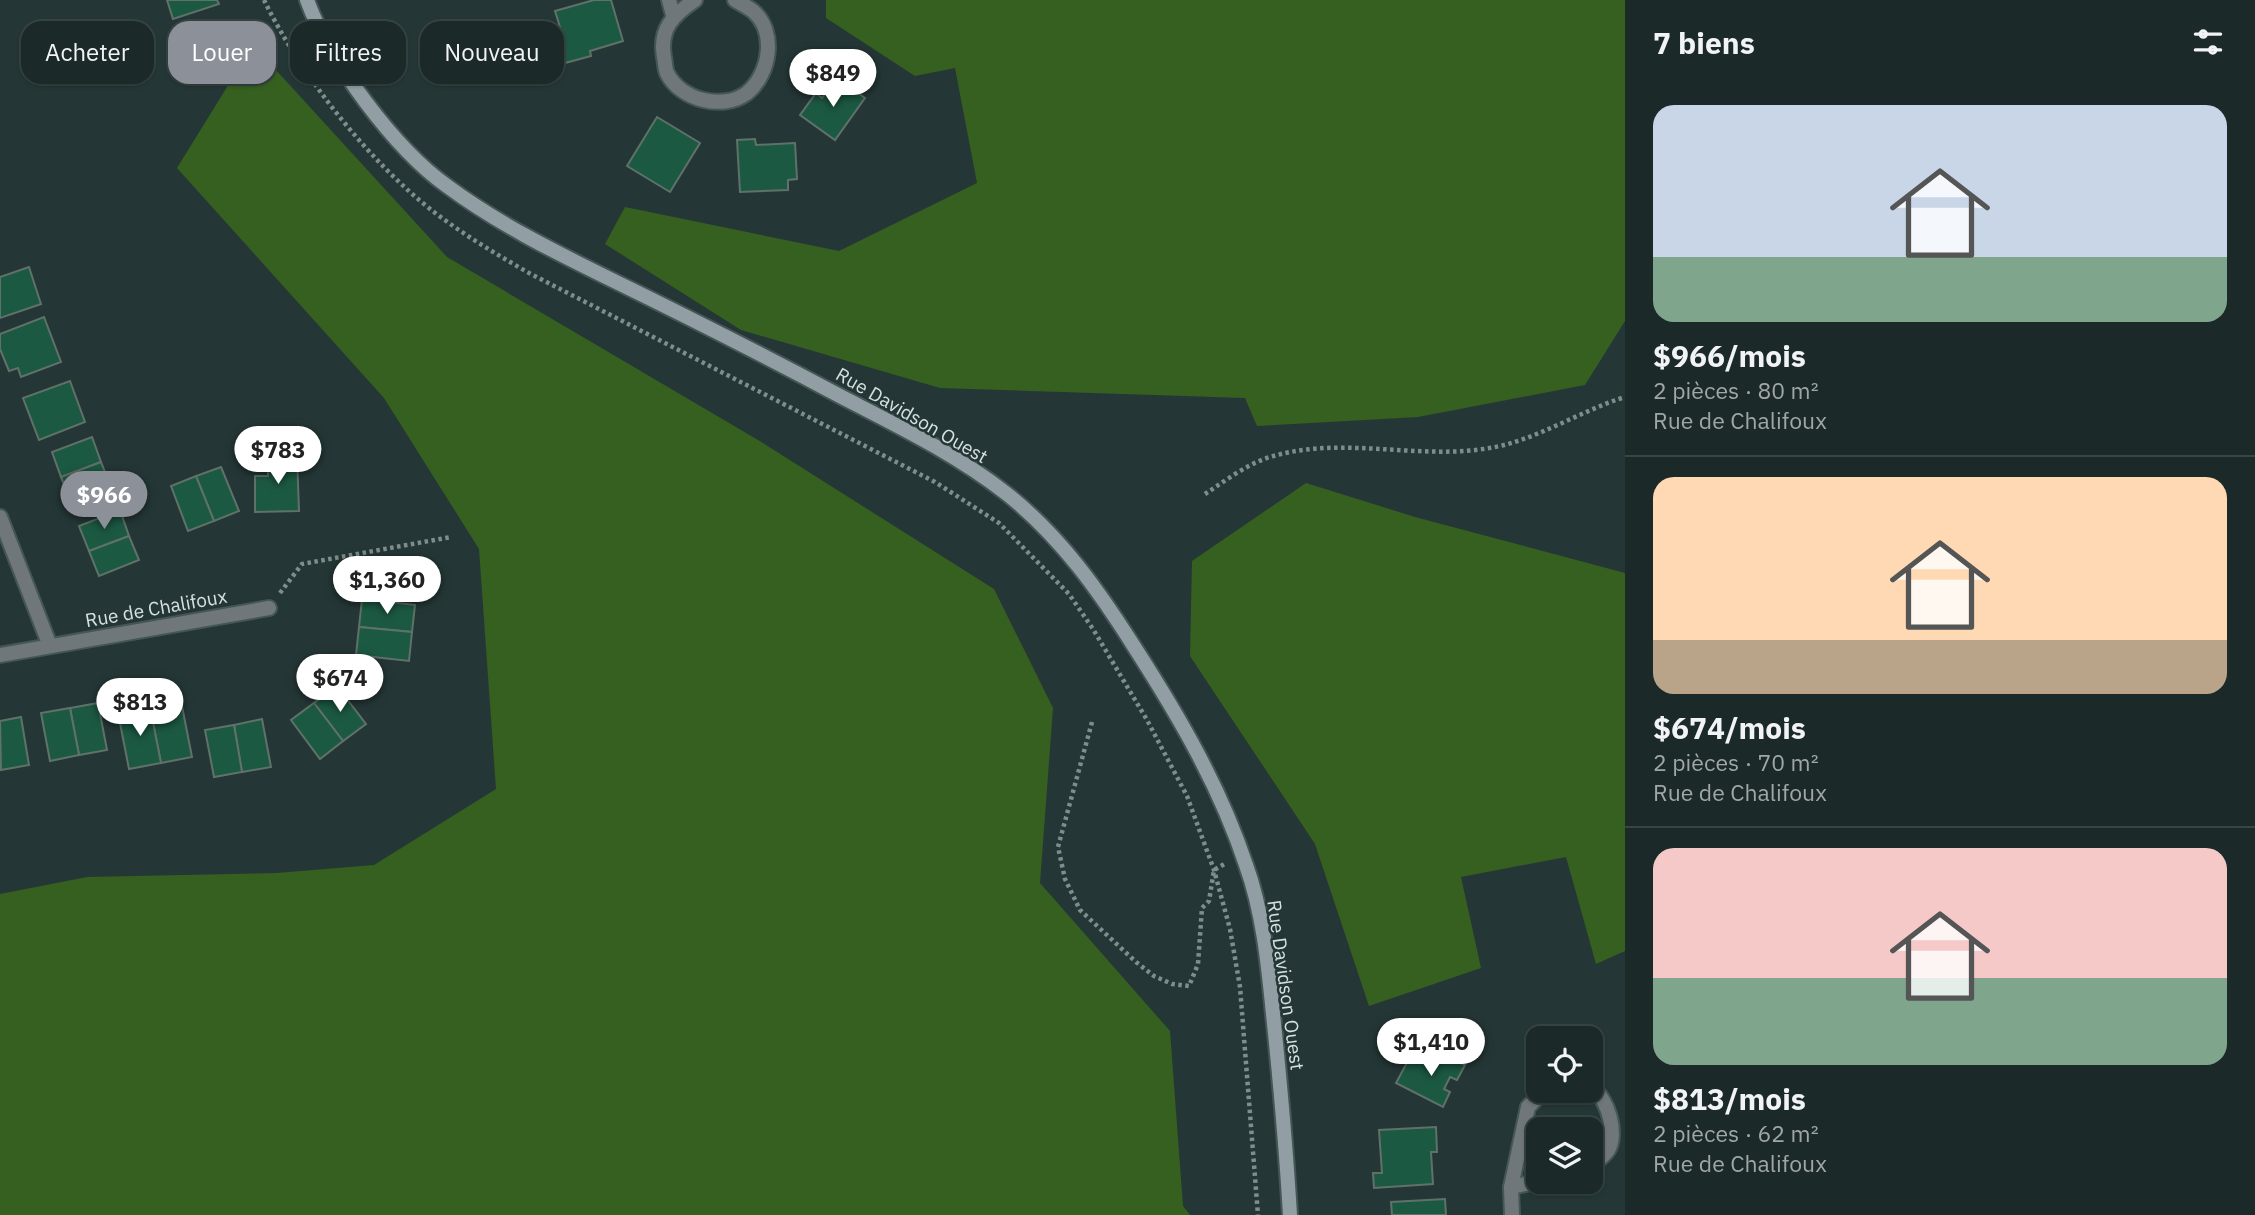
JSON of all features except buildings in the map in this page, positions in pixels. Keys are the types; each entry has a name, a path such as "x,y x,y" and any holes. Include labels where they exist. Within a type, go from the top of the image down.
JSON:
{"street":[{"name":"Rue Davidson Ouest","path":"307,0 336,59 370,106 405,147 443,184 550,249 713,329 933,444 1006,493 1069,552 1166,696 1214,784 1246,865 1265,945 1282,1098 1290,1215"},
{"path":"668,0 673,15"},
{"path":"695,0 673,15 662,43 667,73 688,95 718,103 746,93 765,70 768,39 755,12 735,0"},
{"path":"0,517 50,646"},
{"name":"Rue de Chalifoux","path":"0,655 269,608"},
{"path":"1603,1102 1612,1128 1609,1149 1603,1155"},
{"path":"1512,1215 1511,1187 1528,1107 1532,1103"},
{"path":"1511,1187 1526,1184"}],"path":[{"path":"264,0 320,90 350,128 394,177 465,234 529,273 935,482 999,523 1069,594 1147,720 1187,796 1214,870 1230,929 1240,987 1258,1215"},
{"path":"1205,494 1269,458 1320,449 1361,447 1452,451 1500,446 1625,397"},
{"path":"269,608 302,564 451,537"},
{"path":"1092,722 1058,848 1065,879 1080,910 1154,976 1172,984 1189,986 1198,964 1202,908 1209,901 1214,870 1241,853"}],"green space":[{"path":"826,0 1625,0 1625,321 1585,385 1418,417 1257,426 1245,398 940,388 741,330 605,244 625,207 839,251 977,183 955,68 915,76 826,18"},
{"path":"276,70 447,257 758,440 994,589 1053,708 1040,883 1170,1031 1183,1206 1190,1215 0,1215 0,894 87,877 277,873 374,865 496,789 479,549 384,398 177,168 229,84 276,84"},
{"path":"1306,483 1415,517 1625,573 1625,951 1596,964 1566,857 1461,877 1481,968 1369,1006 1315,844 1190,656 1192,561"}]}
